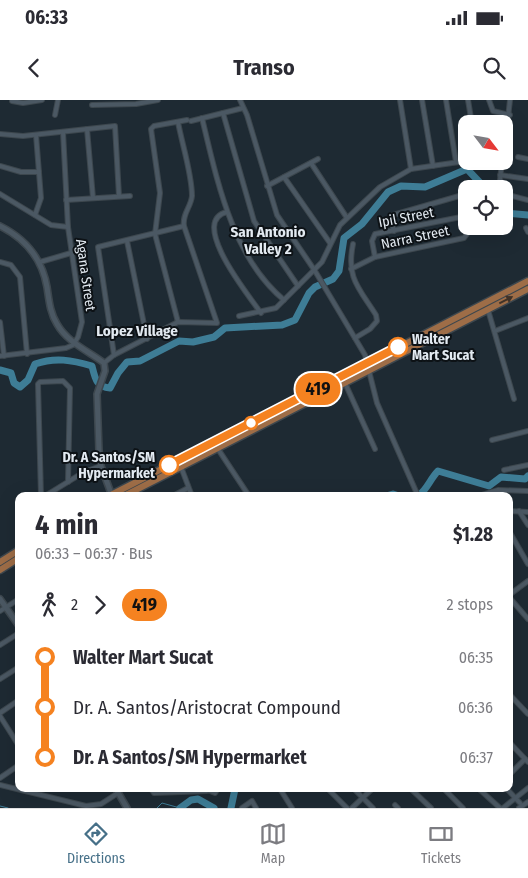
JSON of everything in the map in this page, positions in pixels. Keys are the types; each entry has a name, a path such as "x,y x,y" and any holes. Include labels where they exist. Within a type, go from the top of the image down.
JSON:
{"main road":[{"path":"487,306 528,281"},
{"path":"132,492 181,468 213,448 368,366 487,306 528,289"},
{"path":"120,492 345,383 368,366"},
{"path":"0,562 15,553"},
{"path":"0,570 15,561"}],"street":[{"path":"12,101 23,103 42,100"},
{"path":"55,115 58,100"},
{"path":"95,103 158,100"},
{"path":"240,100 276,215 321,280 355,338 368,366 377,401 416,492"},
{"path":"400,100 411,169"},
{"path":"422,100 433,166"},
{"path":"239,316 261,313 276,308 315,271 322,262 336,230 380,187 411,169 456,162 446,100"},
{"path":"468,100 470,115"},
{"path":"489,100 491,108 495,113 510,115 510,100"},
{"path":"178,322 155,234 160,193 151,129 154,126 202,118 243,108"},
{"path":"223,113 254,221 298,286"},
{"path":"202,118 228,212 241,245 272,289 284,300"},
{"path":"110,492 99,451 99,389 104,364 114,355 178,322 217,323 184,226 183,219 190,206 192,193 178,122"},
{"path":"0,134 16,137 115,126 120,196"},
{"path":"87,129 93,198"},
{"name":"Agana Street","path":"62,132 68,227 82,322 80,333 74,343"},
{"path":"35,215 41,201 36,135"},
{"path":"518,157 528,159"},
{"path":"267,186 318,159"},
{"path":"311,163 347,218"},
{"path":"0,166 21,172 39,172"},
{"path":"501,170 500,180 509,197 528,200"},
{"path":"500,175 528,179"},
{"path":"284,177 330,243"},
{"path":"0,194 51,226 68,227"},
{"path":"66,200 130,196"},
{"path":"394,231 391,219 393,214 458,196"},
{"path":"228,212 218,216 214,221 214,231 227,264 261,313"},
{"name":"Ipil Street","path":"375,257 372,237 458,218"},
{"path":"0,226 23,240 40,262 54,320 61,331 74,343 104,364"},
{"path":"114,355 98,247 184,226"},
{"name":"Narra Street","path":"351,269 375,257 464,238 466,235"},
{"path":"127,241 147,339"},
{"path":"353,244 351,275 376,315 376,321 370,329 355,338"},
{"path":"40,262 71,253"},
{"path":"0,262 11,265 20,277 26,354"},
{"path":"487,306 514,399"},
{"path":"495,331 528,318"},
{"path":"0,322 2,356 63,350 74,343"},
{"path":"43,492 38,384 40,382 63,381 70,388 68,482"},
{"path":"345,383 375,449"},
{"path":"492,440 528,431"},
{"path":"213,448 246,492"},
{"path":"504,470 528,465"},
{"path":"50,492 84,472 102,466"},
{"path":"181,468 190,492"},
{"path":"180,492 188,488"},
{"path":"502,492 518,489 528,490"},
{"path":"513,511 528,512"},
{"path":"519,511 528,525"},
{"path":"513,538 528,564"},
{"path":"522,555 528,552"},
{"path":"513,593 528,581"},
{"path":"0,594 7,608"},
{"path":"0,599 15,620"},
{"path":"513,601 528,619"},
{"path":"0,611 15,603"},
{"path":"0,645 15,636"},
{"path":"0,679 15,670"},
{"path":"513,698 528,714"},
{"path":"15,703 0,714 15,739"},
{"path":"513,748 527,761 513,772"},
{"path":"0,778 15,768"},
{"path":"0,785 15,789"},
{"path":"482,792 501,808 528,788"},
{"path":"29,792 86,806 101,804 116,792"},
{"path":"118,792 128,808"},
{"path":"154,792 171,792"},
{"path":"282,792 292,808"},
{"path":"331,792 347,808"},
{"path":"357,792 373,808"},
{"path":"352,808 369,792"},
{"path":"414,792 428,807"},
{"path":"447,792 462,808"},
{"path":"510,792 521,806 528,802"},
{"path":"242,808 252,801 256,808"}],"waterway":[{"path":"0,370 11,373 14,383 20,387 28,380 35,364 57,360 70,361 92,366 95,378 99,384 110,388 118,373 127,362 140,361 179,341 193,342 214,337 225,328 282,325 295,320 309,293 315,287 333,279 339,271 344,238 362,224 388,192 401,186 425,187 467,169 477,180"},
{"path":"513,214 528,215"},
{"path":"423,492 438,471 489,486 501,477 525,479 528,476"},
{"path":"231,808 234,792"},
{"path":"180,808 191,800 198,799 214,808"},
{"path":"157,808 162,803 180,808"},
{"path":"0,806 8,808"}],"bus line":[{"name":"419","path":"169,465 398,347"}],"place":[{"name":"Walter Mart Sucat","path":"398,347"},
{"name":"Dr. A Santos/SM Hypermarket","path":"169,465"}],"district":[{"name":"San Antonio Valley 2","path":"268,240"},
{"name":"Lopez Village","path":"137,331"}]}
